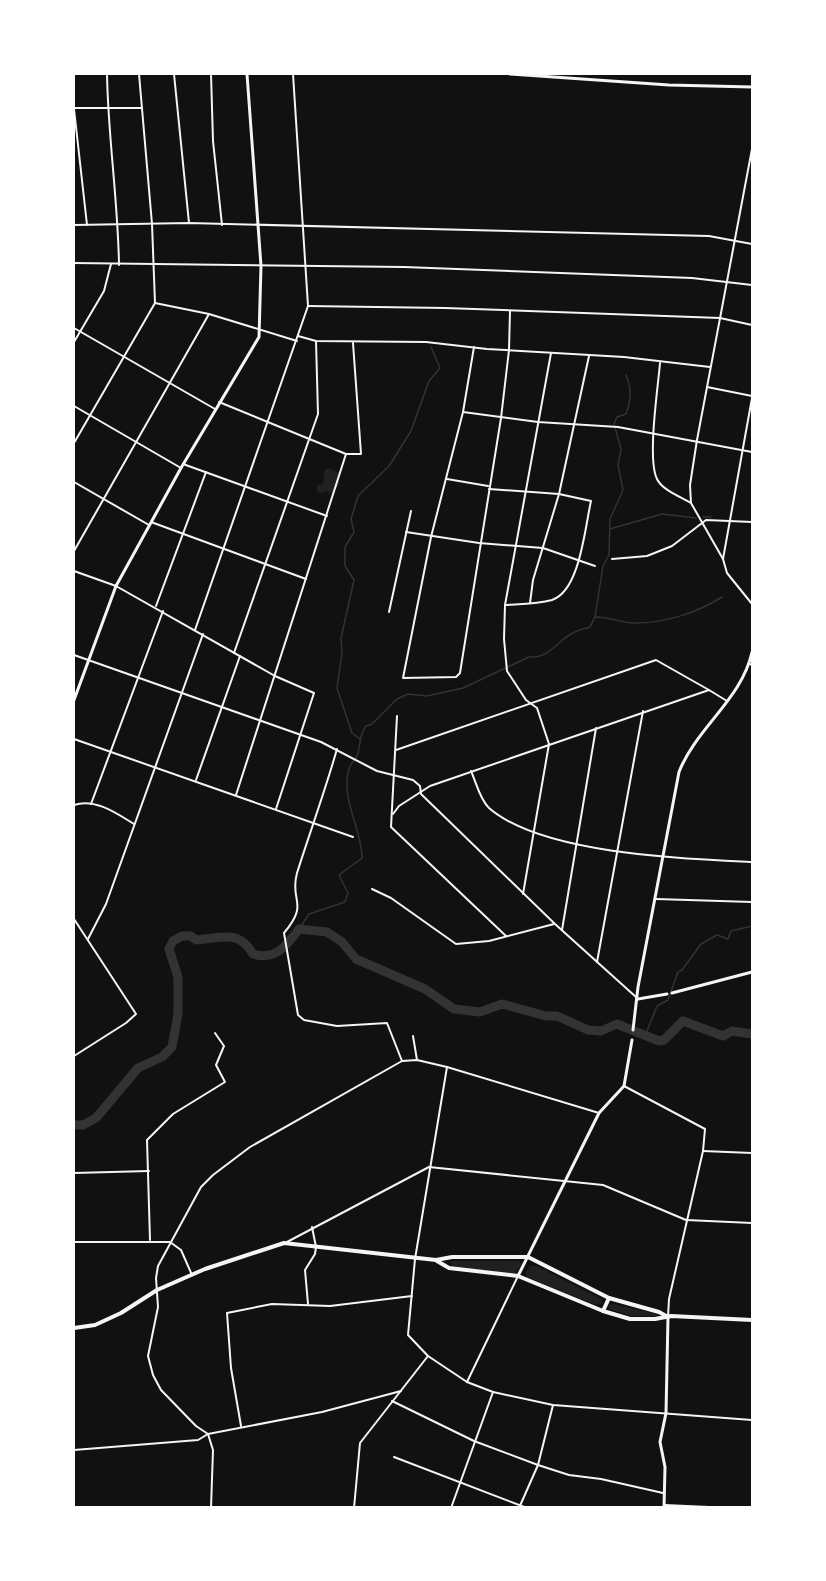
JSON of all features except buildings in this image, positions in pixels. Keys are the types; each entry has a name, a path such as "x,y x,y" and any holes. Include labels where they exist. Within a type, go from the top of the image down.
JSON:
{"main road":[{"path":"74,1328 95,1325 121,1313 157,1290 192,1275 284,1244 436,1260 452,1257 528,1257 609,1298 659,1312 668,1317"},
{"path":"436,1260 449,1268 518,1276 603,1311 630,1318 753,1320"},
{"path":"603,1311 609,1298"}],"street":[{"path":"107,74 119,265"},
{"path":"74,443 155,303 152,224 139,74"},
{"path":"174,74 189,223"},
{"path":"211,74 213,141 222,225"},
{"path":"74,700 116,586 182,466 259,337 261,266 247,74"},
{"path":"195,630 269,424 308,306 292,74"},
{"path":"510,74 669,85 753,87"},
{"path":"87,225 74,109 142,108"},
{"path":"691,503 690,485 697,440 753,149"},
{"path":"74,225 189,223 709,236 753,244"},
{"path":"74,263 153,266 404,267 727,281 753,285"},
{"path":"74,342 108,282 111,264"},
{"path":"155,303 209,314 297,341"},
{"path":"308,306 720,318 753,325"},
{"path":"474,347 463,412 431,537 403,678 456,677 460,673 479,543 501,418 509,350 510,311"},
{"path":"74,551 209,314"},
{"path":"74,328 215,409"},
{"path":"298,336 316,341 426,342 711,367"},
{"path":"234,653 318,414 316,341"},
{"path":"219,402 346,454 362,452 353,343"},
{"path":"523,894 549,744 537,708 526,700 507,669 504,639 506,605 515,545 551,353"},
{"path":"530,603 533,580 559,494 589,356"},
{"path":"660,362 653,453 657,479 663,486 691,503 723,560 727,573 753,604"},
{"path":"707,387 753,397 723,560"},
{"path":"74,406 182,466 206,472 328,516"},
{"path":"463,412 538,422 618,427 753,452"},
{"path":"236,795 328,516 346,454"},
{"path":"156,606 206,472"},
{"path":"446,479 488,488 559,494 591,501 571,584 565,593 553,600 506,605"},
{"path":"74,483 150,523 307,579"},
{"path":"389,612 411,511"},
{"path":"612,559 647,556 672,546 703,522 730,520 753,522"},
{"path":"406,532 479,543 543,548 595,566"},
{"path":"74,571 116,586 156,606 275,676 314,693 276,808"},
{"path":"91,804 163,611"},
{"path":"88,939 106,904 203,634"},
{"path":"633,1030 680,772 685,758 728,702 751,664 753,652"},
{"path":"74,655 300,735 337,749 356,762 413,780 420,786 421,794 523,894 638,999"},
{"path":"196,780 240,656"},
{"path":"396,750 656,660 728,702"},
{"path":"393,814 399,806 421,794 430,786 709,690"},
{"path":"597,962 643,711"},
{"path":"397,716 396,776 391,827 506,936"},
{"path":"562,930 596,728"},
{"path":"74,739 354,837"},
{"path":"337,749 296,879 298,911 296,919 284,933 298,1015 304,1020 326,1025 387,1023 402,1061"},
{"path":"471,771 489,808 534,834 663,858 753,862"},
{"path":"74,805 82,802 108,809 135,825"},
{"path":"372,889 391,898 456,944 489,941 555,924"},
{"path":"656,899 753,902"},
{"path":"74,919 136,1014 126,1023 74,1056"},
{"path":"638,999 669,994 753,972"},
{"path":"150,1240 150,1172 147,1140 173,1114 225,1082 216,1065 224,1046 215,1033"},
{"path":"413,1036 417,1060"},
{"path":"467,1382 599,1113 624,1086 632,1040"},
{"path":"212,1508 213,1450 208,1434 161,1390 153,1376 148,1356 158,1307 158,1266 201,1186 250,1147 402,1061 417,1060 447,1067 599,1113"},
{"path":"447,1067 415,1258 408,1335 428,1356 467,1382 494,1392 554,1405 753,1420"},
{"path":"624,1086 705,1129 703,1151 669,1299 666,1413 660,1442 665,1467 663,1494 664,1506 731,1508"},
{"path":"703,1151 753,1153"},
{"path":"284,1244 312,1227 429,1167 603,1185 686,1220 753,1223"},
{"path":"74,1173 150,1172"},
{"path":"308,1304 305,1270 315,1254 316,1247 312,1227"},
{"path":"74,1242 150,1240 170,1242 181,1250 192,1275"},
{"path":"241,1427 231,1368 227,1313 272,1304 330,1306 412,1296"},
{"path":"354,1508 360,1443 428,1356"},
{"path":"74,1450 198,1440 208,1434 322,1412 401,1391"},
{"path":"450,1508 494,1392"},
{"path":"392,1401 474,1441 538,1465 569,1475 601,1479 663,1494"},
{"path":"520,1506 538,1465 554,1405"},
{"path":"394,1457 527,1508"}],"shaded area":[{"path":"328,468 339,472 339,485 333,494 325,491 323,494 317,492 317,485 323,484 325,470"},
{"path":"452,1261 519,1261 522,1264 514,1274 452,1266 450,1263"},
{"path":"530,1266 537,1266 601,1299 602,1302 596,1305 527,1277 526,1272"},
{"path":"613,1304 657,1316 631,1316 609,1309 609,1305"}],"waterway":[{"path":"360,739 352,733 337,688 342,653 341,638 354,580 345,566 345,547 354,532 351,519 358,496 389,466 411,431 429,381 440,368 431,347"},
{"path":"299,929 309,914 345,902 348,893 339,875 362,858 359,836 349,802 347,780 366,726 372,724 397,699 408,694 427,696 463,688 529,657 547,653 573,633 590,627 595,617 603,566 609,555 610,519 623,490 618,465 621,449 614,424 617,417 626,414 629,404 630,390 626,375"},
{"path":"610,529 662,514 696,518"},
{"path":"703,517 711,517"},
{"path":"595,617 632,623 655,622 690,613 722,597"},
{"path":"645,1036 657,1006 668,1000 678,972 682,970 701,944 717,935 728,939 731,931 752,926"},
{"path":"74,1125 83,1125 96,1118 138,1068 162,1057 172,1047 178,1014 178,977 169,949 173,941 182,936 191,936 196,940 235,938 242,941 253,954 261,956 280,950 299,929 327,932 342,942 356,959 425,989 454,1009 480,1012 502,1004 546,1016 557,1016 588,1030 601,1031 617,1024 659,1041 664,1040 683,1021 723,1036 732,1031 752,1034"}]}
